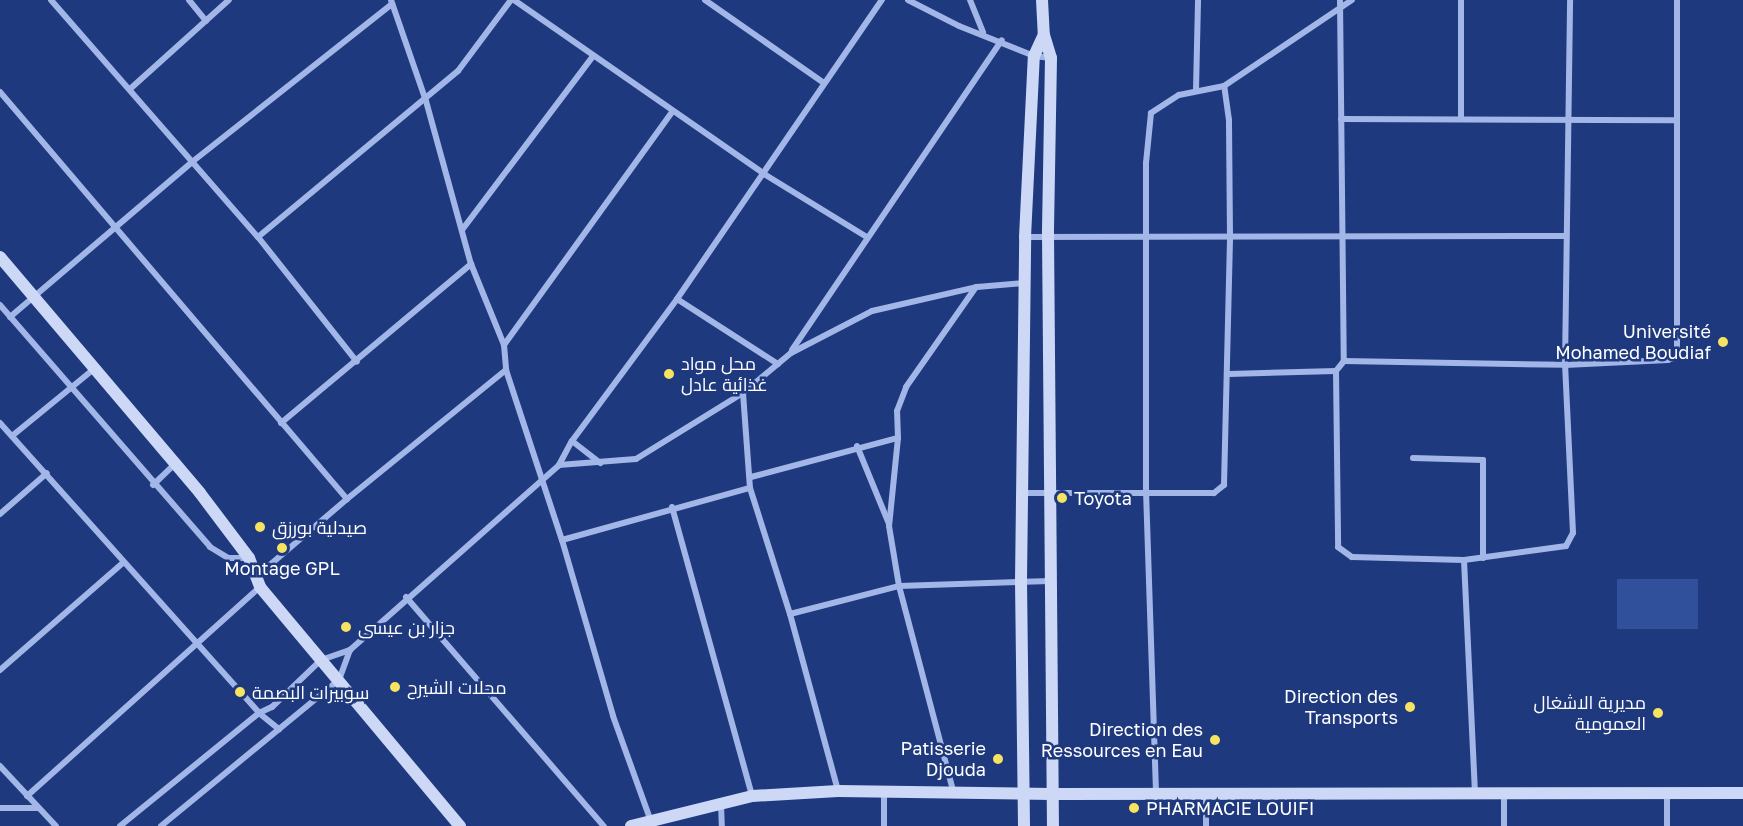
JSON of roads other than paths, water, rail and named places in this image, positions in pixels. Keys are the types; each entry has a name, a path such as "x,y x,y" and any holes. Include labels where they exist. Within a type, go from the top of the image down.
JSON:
{"main road":[{"path":"1042,0 1044,34 1051,58 1048,234 1052,491 1053,826"},
{"path":"1024,826 1021,581 1025,237 1034,56 1044,34"},
{"path":"0,257 4,271 34,295 96,367 249,558 259,581 321,660 460,826"},
{"path":"631,826 650,819 752,796 838,791 953,790 1052,794 1475,791 1743,793"}],"street":[{"path":"51,0 258,237 357,362"},
{"path":"189,0 206,21"},
{"path":"130,89 229,0"},
{"path":"258,237 426,101 458,71 512,0 764,174 867,237"},
{"path":"705,0 824,83"},
{"path":"120,826 259,713 272,707 321,660 350,650 406,597 559,465 572,441 677,298 882,0"},
{"path":"908,0 930,14 983,32 1034,56 1051,58"},
{"path":"969,0 983,32"},
{"path":"1196,90 1198,0"},
{"path":"1340,0 1340,238 1344,362 1336,371 1338,547 1352,557 1464,560 1560,548 1570,542 1565,365 1570,0"},
{"path":"1156,792 1146,492 1148,236 1146,163 1151,113 1160,104 1196,90 1224,86 1352,0"},
{"path":"1461,0 1461,118"},
{"path":"1344,362 1565,365 1668,360 1677,357 1677,0"},
{"path":"10,317 192,162 391,2 426,101 471,264 504,345 506,370 562,540 613,716 650,819"},
{"path":"559,465 600,464 636,459 743,393 790,353 1002,40"},
{"path":"462,230 593,56"},
{"path":"1023,493 1052,491 1221,492 1224,485 1228,374 1230,237 1229,120 1224,86"},
{"path":"0,92 117,226 347,499"},
{"path":"504,345 672,112"},
{"path":"1341,119 1676,120"},
{"path":"1025,237 1048,234 1340,238 1566,236"},
{"path":"281,423 357,362 471,264"},
{"path":"790,353 872,311 977,287 1024,283"},
{"path":"953,790 898,586 890,526 898,438 897,411 906,387 977,287"},
{"path":"677,298 778,364"},
{"path":"0,305 153,485 210,547 228,558 249,558"},
{"path":"12,436 70,386 96,367"},
{"path":"27,796 197,644 259,581 347,499 506,370"},
{"path":"1228,374 1336,371"},
{"path":"743,393 751,477 750,488 790,614 838,791"},
{"path":"0,423 47,472 259,713 279,729"},
{"path":"751,477 857,447 898,438"},
{"path":"572,441 600,464"},
{"path":"857,447 890,526"},
{"path":"1413,458 1483,460 1484,558"},
{"path":"153,485 174,465"},
{"path":"0,514 47,472"},
{"path":"562,540 672,507 750,488"},
{"path":"672,507 752,796"},
{"path":"1464,560 1475,791"},
{"path":"0,670 124,562"},
{"path":"790,614 898,586 1051,581"},
{"path":"406,597 604,826"},
{"path":"166,825 339,680 350,650"},
{"path":"0,766 56,826"},
{"path":"884,792 884,826"},
{"path":"1206,792 1206,826"},
{"path":"1504,792 1504,826"},
{"path":"1667,826 1668,792"},
{"path":"721,803 722,826"},
{"path":"0,808 38,808"}],"place":[{"name":"Université Mohamed Boudiaf","path":"1723,342"},
{"name":"محل مواد غذائية عادل","path":"669,374"},
{"name":"Toyota","path":"1062,498"},
{"name":"صيدلية بورزق","path":"260,527"},
{"name":"Montage GPL","path":"282,548"},
{"name":"جزار بن عيسى","path":"346,627"},
{"name":"محلات الشيرح","path":"395,687"},
{"name":"سوبيرات البصمة","path":"240,692"},
{"name":"Direction des Transports","path":"1410,707"},
{"name":"مديرية الاشغال العمومية","path":"1658,713"},
{"name":"Direction des Ressources en Eau","path":"1215,740"},
{"name":"Patisserie Djouda","path":"998,759"},
{"name":"PHARMACIE LOUIFI","path":"1134,808"}]}
